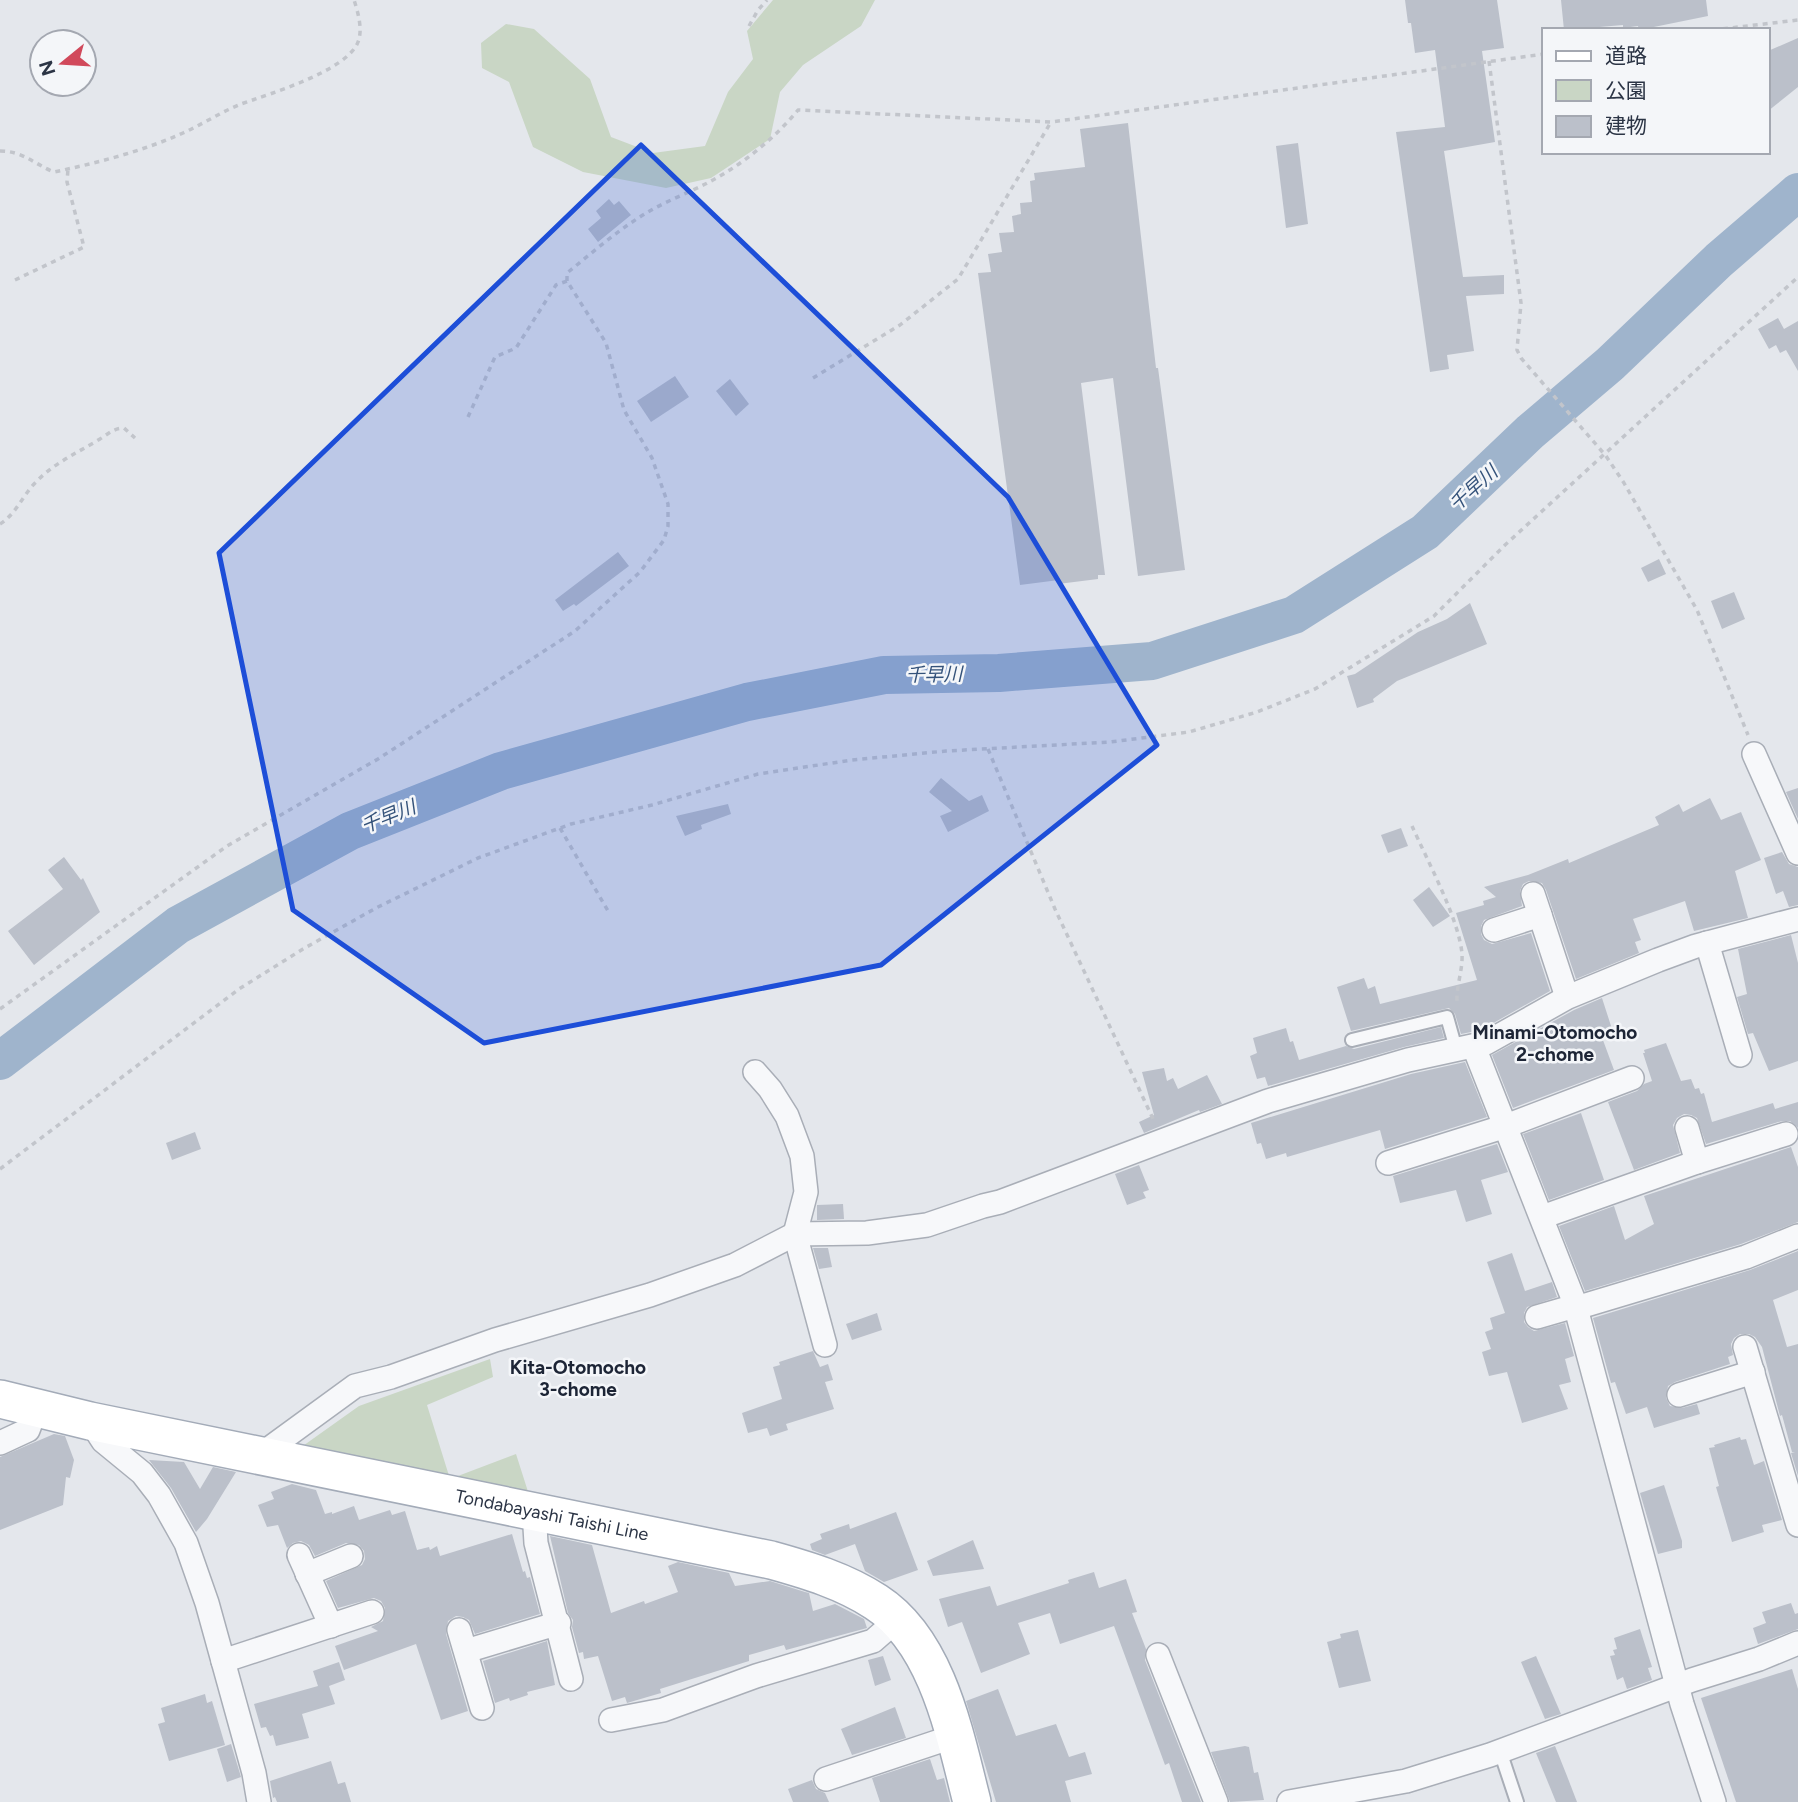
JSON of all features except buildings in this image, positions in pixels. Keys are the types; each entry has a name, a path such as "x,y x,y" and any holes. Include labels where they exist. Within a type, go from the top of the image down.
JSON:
{"main road":[{"name":"Tondabayashi Taishi Line","path":"0,1399 90,1421 771,1560 797,1567 859,1592 878,1603 897,1620 934,1675 955,1736 972,1802"}],"street":[{"path":"1754,754 1798,853"},
{"path":"1494,930 1536,904 1567,997"},
{"path":"259,1456 355,1386 368,1381 391,1377 495,1340 650,1295 744,1261 794,1234 867,1233 926,1225 1046,1186 1281,1097 1408,1060 1486,1043 1567,997 1707,943 1798,919"},
{"path":"1707,943 1740,1055"},
{"path":"1465,1048 1506,1126 1576,1307 1677,1686 1714,1802"},
{"path":"755,1072 788,1116 802,1156 806,1192 794,1234 825,1345"},
{"path":"1388,1163 1506,1126 1632,1078"},
{"path":"1687,1128 1697,1162"},
{"path":"1542,1217 1697,1162 1786,1134"},
{"path":"1537,1317 1746,1257 1798,1236"},
{"path":"1745,1347 1798,1525"},
{"path":"1679,1395 1753,1372"},
{"path":"0,1443 28,1430 36,1409"},
{"path":"90,1421 103,1441 142,1473 159,1495 186,1543 207,1603 254,1773 259,1802"},
{"path":"534,1511 536,1543 571,1679"},
{"path":"331,1626 303,1564 351,1556"},
{"path":"223,1661 372,1612"},
{"path":"611,1720 663,1710 756,1676 873,1641 897,1620"},
{"path":"482,1708 462,1641 558,1623"},
{"path":"1289,1802 1406,1781 1500,1751 1798,1643"},
{"path":"1158,1655 1216,1802"},
{"path":"826,1779 955,1736"}],"lane":[{"path":"1352,1040 1447,1017 1465,1048"},
{"path":"1500,1751 1517,1802"}],"path":[{"path":"0,152 23,155 54,172 183,133 226,110 303,81 351,54 359,42 360,24 354,0"},
{"path":"750,26 767,0"},
{"path":"1730,28 1798,20"},
{"path":"0,1009 227,846 378,759 575,631 640,572 664,540 668,526 668,504 652,458 624,410 606,343 567,281 567,273 611,237 649,212 714,180 764,144 783,128 798,110 1051,122 1542,54"},
{"path":"1489,61 1521,303 1517,350 1521,358 1604,453 1624,483 1697,610 1754,754"},
{"path":"813,378 900,324 958,279 1051,122"},
{"path":"15,280 84,247 67,182 68,169"},
{"path":"0,1169 239,989 303,949 376,908 478,858 559,828 758,775 852,760 1110,742 1189,732 1257,712 1315,689 1434,616 1505,545 1798,277"},
{"path":"468,417 495,357 516,348 556,285 567,281"},
{"path":"0,524 17,510 34,484 76,451 116,428 124,428 135,439"},
{"path":"988,749 1055,909 1163,1141"},
{"path":"1412,826 1452,915 1462,956 1456,1001 1465,1048"},
{"path":"559,828 608,911"}],"highlighted area":[{"path":"641,145 1008,497 1157,745 881,965 484,1043 293,910 219,553"}],"green space":[{"path":"773,0 875,0 861,26 803,65 780,92 770,139 711,178 666,188 583,172 533,147 509,82 482,68 481,43 506,24 534,29 590,79 611,137 653,153 705,146 728,92 753,59 747,31"},
{"path":"490,1359 493,1377 427,1405 450,1479 516,1454 531,1501 293,1453 359,1406"}],"waterway":[{"name":"千早川","path":"0,1061 178,925 350,831 501,771 747,702 884,675 999,673 1152,661 1294,615 1425,532 1530,432 1610,364 1719,260 1798,192"}],"district":[{"name":"Minami-Otomocho 2-chome","path":"1555,1043"},
{"name":"Kita-Otomocho 3-chome","path":"578,1378"}]}
